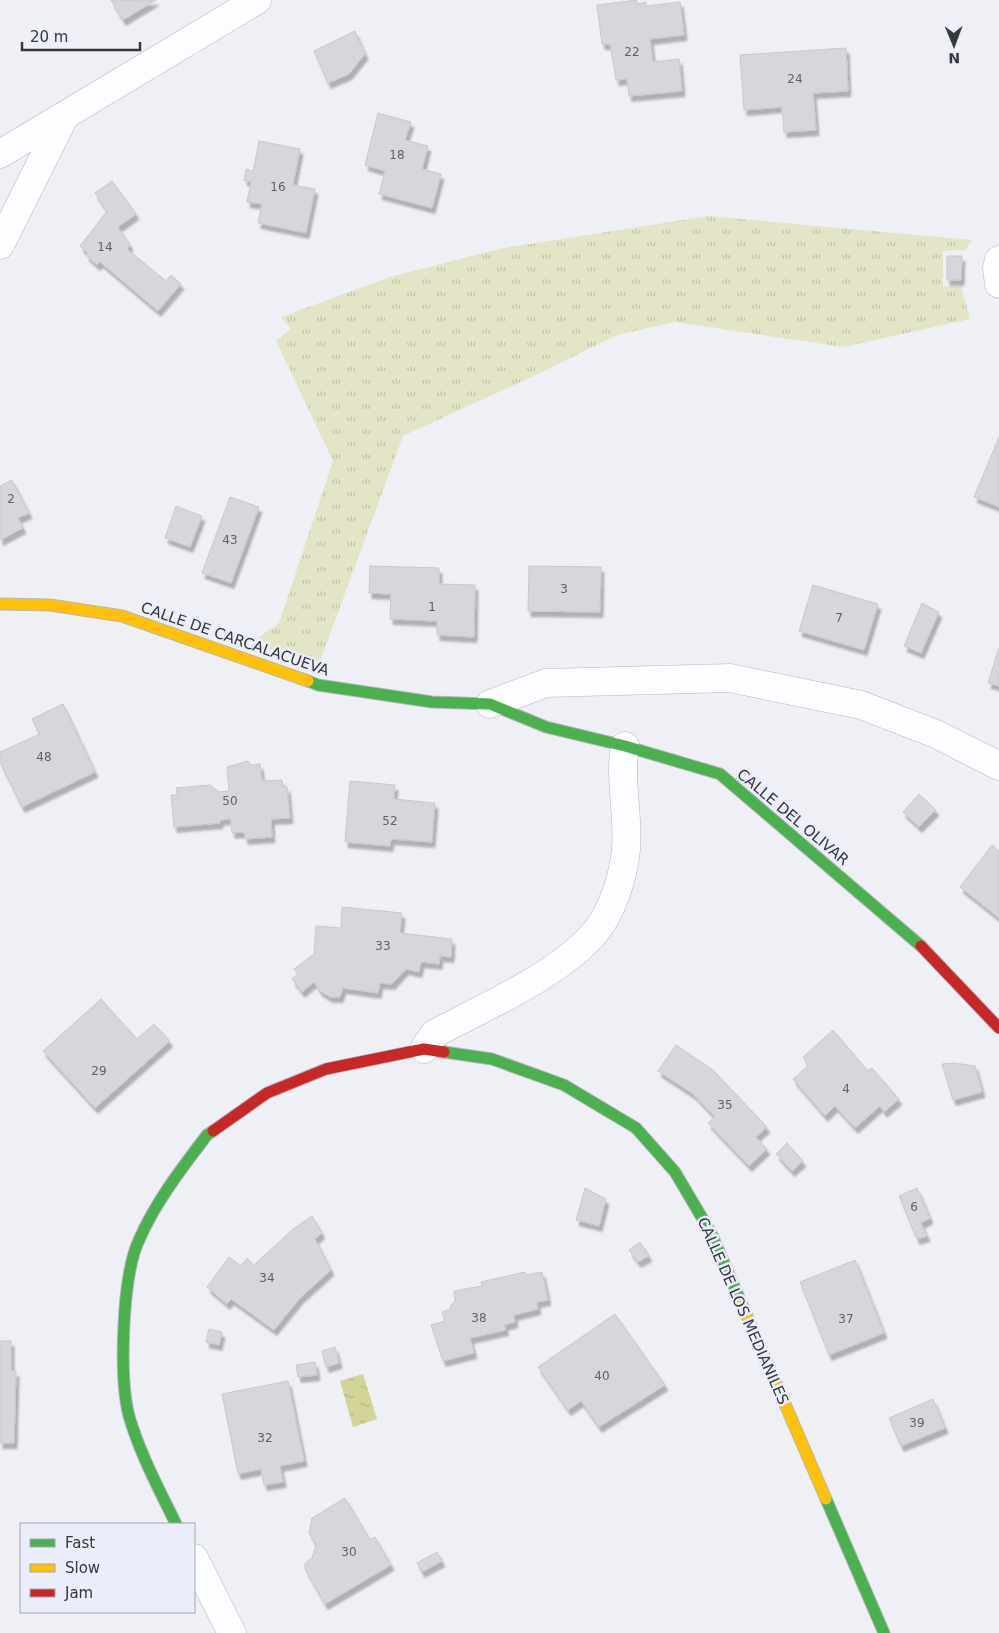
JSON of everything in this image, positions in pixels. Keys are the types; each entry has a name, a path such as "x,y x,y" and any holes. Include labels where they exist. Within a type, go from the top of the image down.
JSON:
{"street":[{"path":"0,154 257,0"},
{"path":"0,245 64,117"},
{"path":"999,260 997,268 999,284"},
{"name":"CALLE DE CARCALACUEVA","path":"0,604 50,605 122,616 318,685 432,702 490,704"},
{"path":"490,704 546,683 730,678 861,705 936,734 999,766"},
{"name":"CALLE DEL OLIVAR","path":"490,704 546,727 625,746 720,774 931,954 999,1028"},
{"path":"424,1049 434,1034 551,970 593,936 618,894 626,848 622,767 625,746"},
{"name":"CALLE DE LOS MEDIANILES","path":"176,1523 153,1478 130,1415 124,1364 125,1298 138,1241 168,1185 207,1134 267,1094 326,1069 424,1049 492,1059 564,1085 636,1128 675,1172 711,1233 884,1633"},
{"path":"195,1560 232,1633"}],"green space":[{"path":"708,216 972,240 965,250 943,251 943,287 961,286 970,319 843,347 675,322 617,335 540,373 403,436 319,664 251,643 279,623 333,461 276,341 291,329 281,317 390,277 499,249"}],"water":[{"path":"363,1374 377,1419 353,1427 340,1381"}],"building":[{"path":"111,0 156,0 123,20"},
{"path":"637,0 637,4 646,2 646,6 680,2 684,35 650,39 653,62 679,59 682,91 629,96 627,79 616,80 610,44 602,44 597,5"},
{"path":"355,31 365,54 349,74 328,83 314,51"},
{"path":"846,48 848,91 813,93 816,130 784,132 782,107 744,110 740,55"},
{"path":"378,113 411,122 405,140 428,146 422,169 441,174 432,208 379,194 385,171 365,165"},
{"path":"259,141 300,149 293,185 315,189 306,233 258,223 262,204 247,202 251,182 244,180 246,169 253,171"},
{"path":"112,181 136,214 118,227 130,245 127,249 166,281 171,275 181,284 158,311 100,262 97,265 86,255 88,253 80,246 107,211 95,193"},
{"path":"947,256 962,256 961,280 947,280"},
{"path":"999,437 999,507 974,497"},
{"path":"12,480 29,513 18,518 23,528 0,540 0,486"},
{"path":"230,497 259,507 231,583 202,573"},
{"path":"176,506 202,516 190,547 165,538"},
{"path":"370,566 439,568 439,584 475,585 474,637 437,635 437,621 390,619 391,594 369,593"},
{"path":"529,566 601,567 600,612 528,611"},
{"path":"813,585 878,604 864,650 799,631"},
{"path":"922,603 939,612 921,653 904,646"},
{"path":"999,648 999,686 988,683"},
{"path":"63,704 95,772 22,807 0,762 0,752 40,734 32,719"},
{"path":"248,761 251,765 260,764 262,781 282,780 283,787 287,787 290,818 271,819 272,837 245,839 244,832 232,833 231,819 220,820 220,823 174,827 171,795 177,795 176,788 210,785 219,792 229,791 227,767"},
{"path":"350,781 395,785 394,799 435,803 432,842 391,839 390,846 345,842"},
{"path":"919,794 936,810 919,827 903,812"},
{"path":"992,845 999,851 999,918 960,887"},
{"path":"342,907 402,913 400,933 452,939 451,957 440,956 439,964 421,962 419,972 406,969 392,984 380,983 378,993 343,988 340,997 330,997 320,991 314,982 302,992 292,979 298,974 294,969 314,954 316,926 341,928"},
{"path":"101,999 137,1039 154,1024 170,1041 95,1108 43,1051"},
{"path":"833,1030 868,1071 872,1068 899,1099 884,1112 880,1106 855,1128 835,1106 825,1116 793,1079 809,1065 803,1057"},
{"path":"676,1045 713,1070 767,1127 756,1137 767,1149 749,1166 708,1123 715,1117 693,1094 658,1071"},
{"path":"954,1063 975,1066 982,1092 953,1100 942,1064"},
{"path":"787,1143 803,1161 792,1171 776,1154"},
{"path":"585,1188 606,1199 599,1226 576,1220"},
{"path":"917,1188 930,1218 921,1223 927,1236 917,1239 899,1196"},
{"path":"312,1216 322,1233 315,1239 331,1270 300,1298 274,1330 231,1299 227,1304 207,1287 229,1257 241,1266 247,1258 254,1265 293,1229"},
{"path":"640,1242 649,1256 638,1262 629,1250"},
{"path":"855,1260 884,1333 829,1355 800,1282"},
{"path":"525,1272 526,1275 542,1272 548,1300 537,1302 538,1309 514,1315 515,1322 504,1325 506,1330 470,1338 474,1353 443,1361 431,1325 445,1321 442,1312 450,1309 451,1305 455,1302 454,1291 482,1286 481,1282"},
{"path":"615,1314 665,1385 599,1427 581,1401 568,1410 538,1367"},
{"path":"209,1329 222,1332 219,1345 206,1342"},
{"path":"0,1341 11,1341 11,1371 16,1371 14,1443 0,1443"},
{"path":"335,1347 339,1363 326,1367 322,1351"},
{"path":"315,1362 317,1375 298,1377 296,1365"},
{"path":"288,1381 304,1461 280,1466 283,1482 264,1485 261,1469 238,1474 222,1394"},
{"path":"933,1399 945,1428 901,1446 889,1418"},
{"path":"345,1498 370,1540 375,1537 391,1565 325,1604 305,1569 305,1563 312,1558 316,1545 309,1533 312,1518"},
{"path":"437,1552 442,1561 422,1572 417,1563"}],"traffic: fast":[{"path":"308,681 318,685 432,702 490,704 546,727 625,746 720,774 921,946"},
{"path":"444,1052 492,1059 564,1085 636,1128 675,1172 711,1233 740,1300"},
{"path":"176,1523 144,1458 129,1416 123,1353 126,1301 133,1256 146,1226 161,1198 179,1172 207,1135 213,1131"},
{"path":"826,1499 884,1633"}],"traffic: slow":[{"path":"0,604 50,605 122,616 308,681"},
{"path":"740,1300 826,1499"}],"traffic: jam":[{"path":"921,946 999,1028"},
{"path":"213,1131 267,1093 326,1069 424,1049 444,1052"}]}
